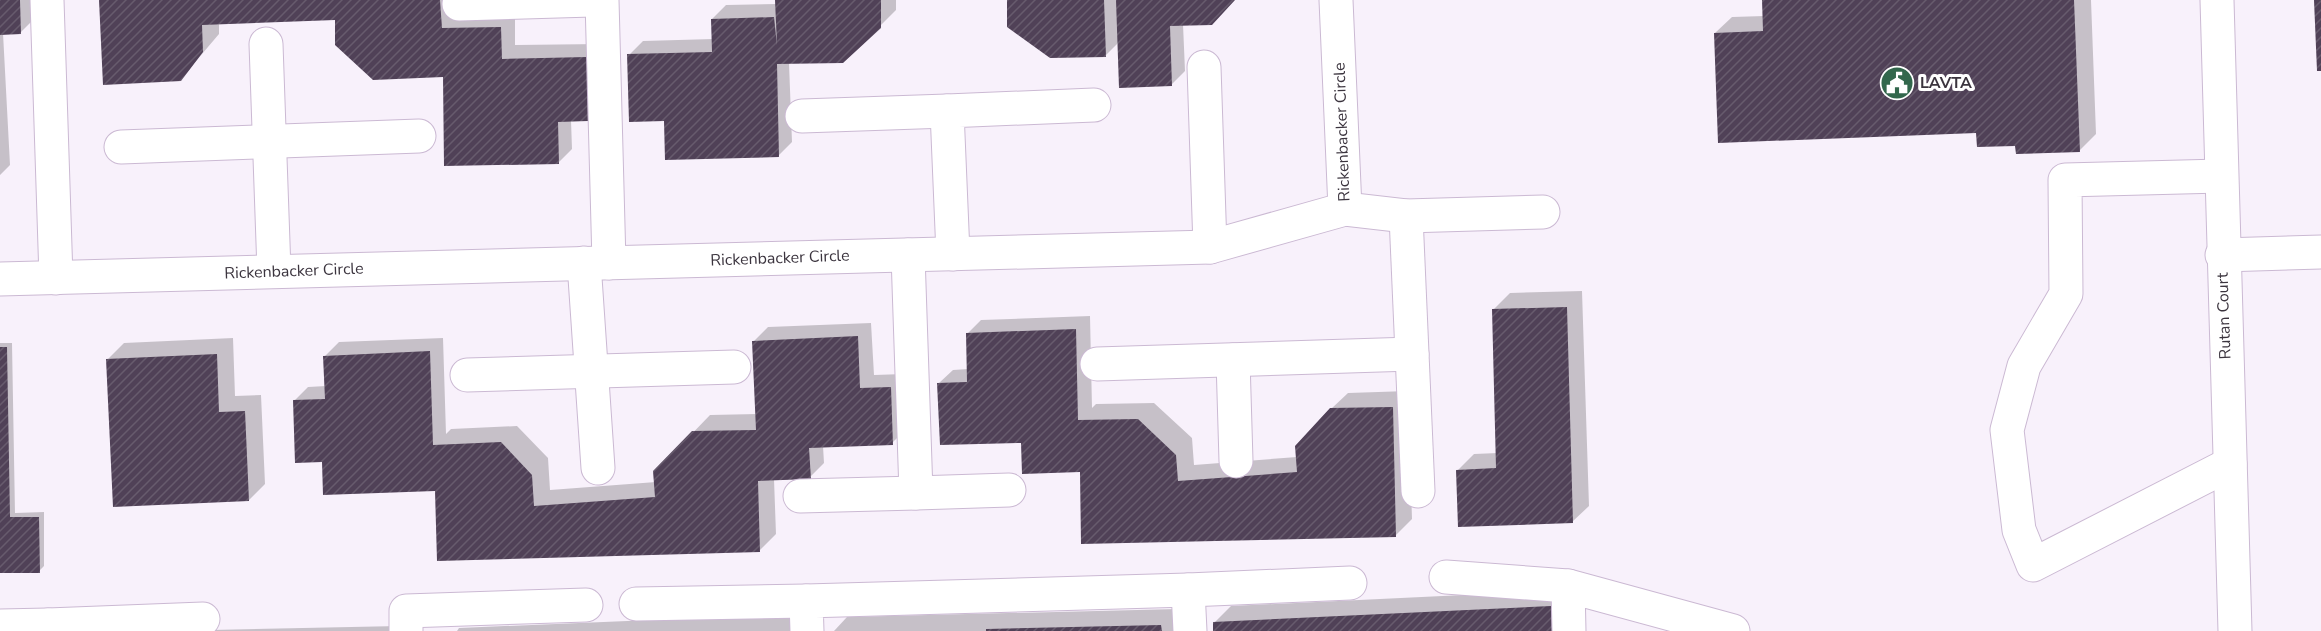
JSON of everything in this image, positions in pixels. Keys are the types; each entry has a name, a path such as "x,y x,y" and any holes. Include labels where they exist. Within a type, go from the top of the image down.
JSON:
{"street":[{"path":"47,0 56,278"},
{"path":"459,3 592,0"},
{"path":"598,468 592,371 597,263 602,0"},
{"name":"Rickenbacker Circle","path":"0,279 1210,247 1345,209 1336,0"},
{"name":"Rutan Court","path":"2217,0 2222,255 2235,631"},
{"path":"266,44 274,271"},
{"path":"1204,67 1210,247"},
{"path":"802,116 1094,105"},
{"path":"947,111 952,254"},
{"path":"121,147 419,136"},
{"path":"2221,176 2065,180 2066,294 2024,366 2007,430 2019,530 2033,565 2230,464"},
{"path":"1345,209 1406,216 1543,212"},
{"path":"1406,216 1418,491"},
{"path":"2222,255 2321,252"},
{"path":"908,255 916,493"},
{"path":"1096,364 1412,354"},
{"path":"1233,360 1236,461"},
{"path":"467,375 734,367"},
{"path":"800,496 1009,490"},
{"path":"1446,577 1568,586 1733,631"},
{"path":"636,604 806,616 1188,590 1350,583"},
{"path":"1568,586 1569,631"},
{"path":"1188,590 1190,631"},
{"path":"406,631 406,611 586,605"},
{"path":"0,626 48,628 203,619"}],"building":[{"path":"0,0 20,0 21,34 0,35"},
{"path":"99,0 440,0 442,28 501,27 502,59 587,57 588,121 558,122 559,164 444,166 443,77 373,80 335,45 335,20 202,25 203,52 181,81 103,85"},
{"path":"775,0 881,0 881,28 843,63 777,64 779,157 665,160 664,121 629,122 627,54 712,52 711,19 774,17 777,45"},
{"path":"1007,0 1104,0 1106,57 1050,58 1007,27"},
{"path":"1116,0 1235,0 1212,25 1170,26 1172,86 1119,88"},
{"name":"LAVTA","path":"1762,0 2074,0 2080,152 2016,154 2015,146 1977,147 1976,133 1718,143 1714,33 1763,31"},
{"path":"2314,0 2321,0 2321,71 2317,71"},
{"path":"1567,307 1573,523 1458,527 1456,470 1496,468 1492,309"},
{"path":"1076,329 1078,420 1138,419 1176,455 1178,481 1297,472 1295,446 1330,408 1393,407 1396,537 1081,544 1080,472 1022,474 1021,443 940,445 937,383 967,382 966,333"},
{"path":"858,336 860,388 891,387 893,445 809,448 811,479 758,481 760,552 437,561 435,491 323,495 322,462 295,463 293,400 325,399 323,356 430,351 433,445 501,442 532,475 534,506 655,497 653,471 692,431 756,430 752,341"},
{"path":"0,347 7,347 10,517 39,517 40,573 0,573"},
{"path":"217,354 219,412 245,411 249,501 113,507 106,359"},
{"path":"1551,606 1552,631 1213,631 1213,622"},
{"path":"1161,625 1162,631 986,631 986,629"}],"place":[{"name":"LAVTA","path":"1897,83"}]}
